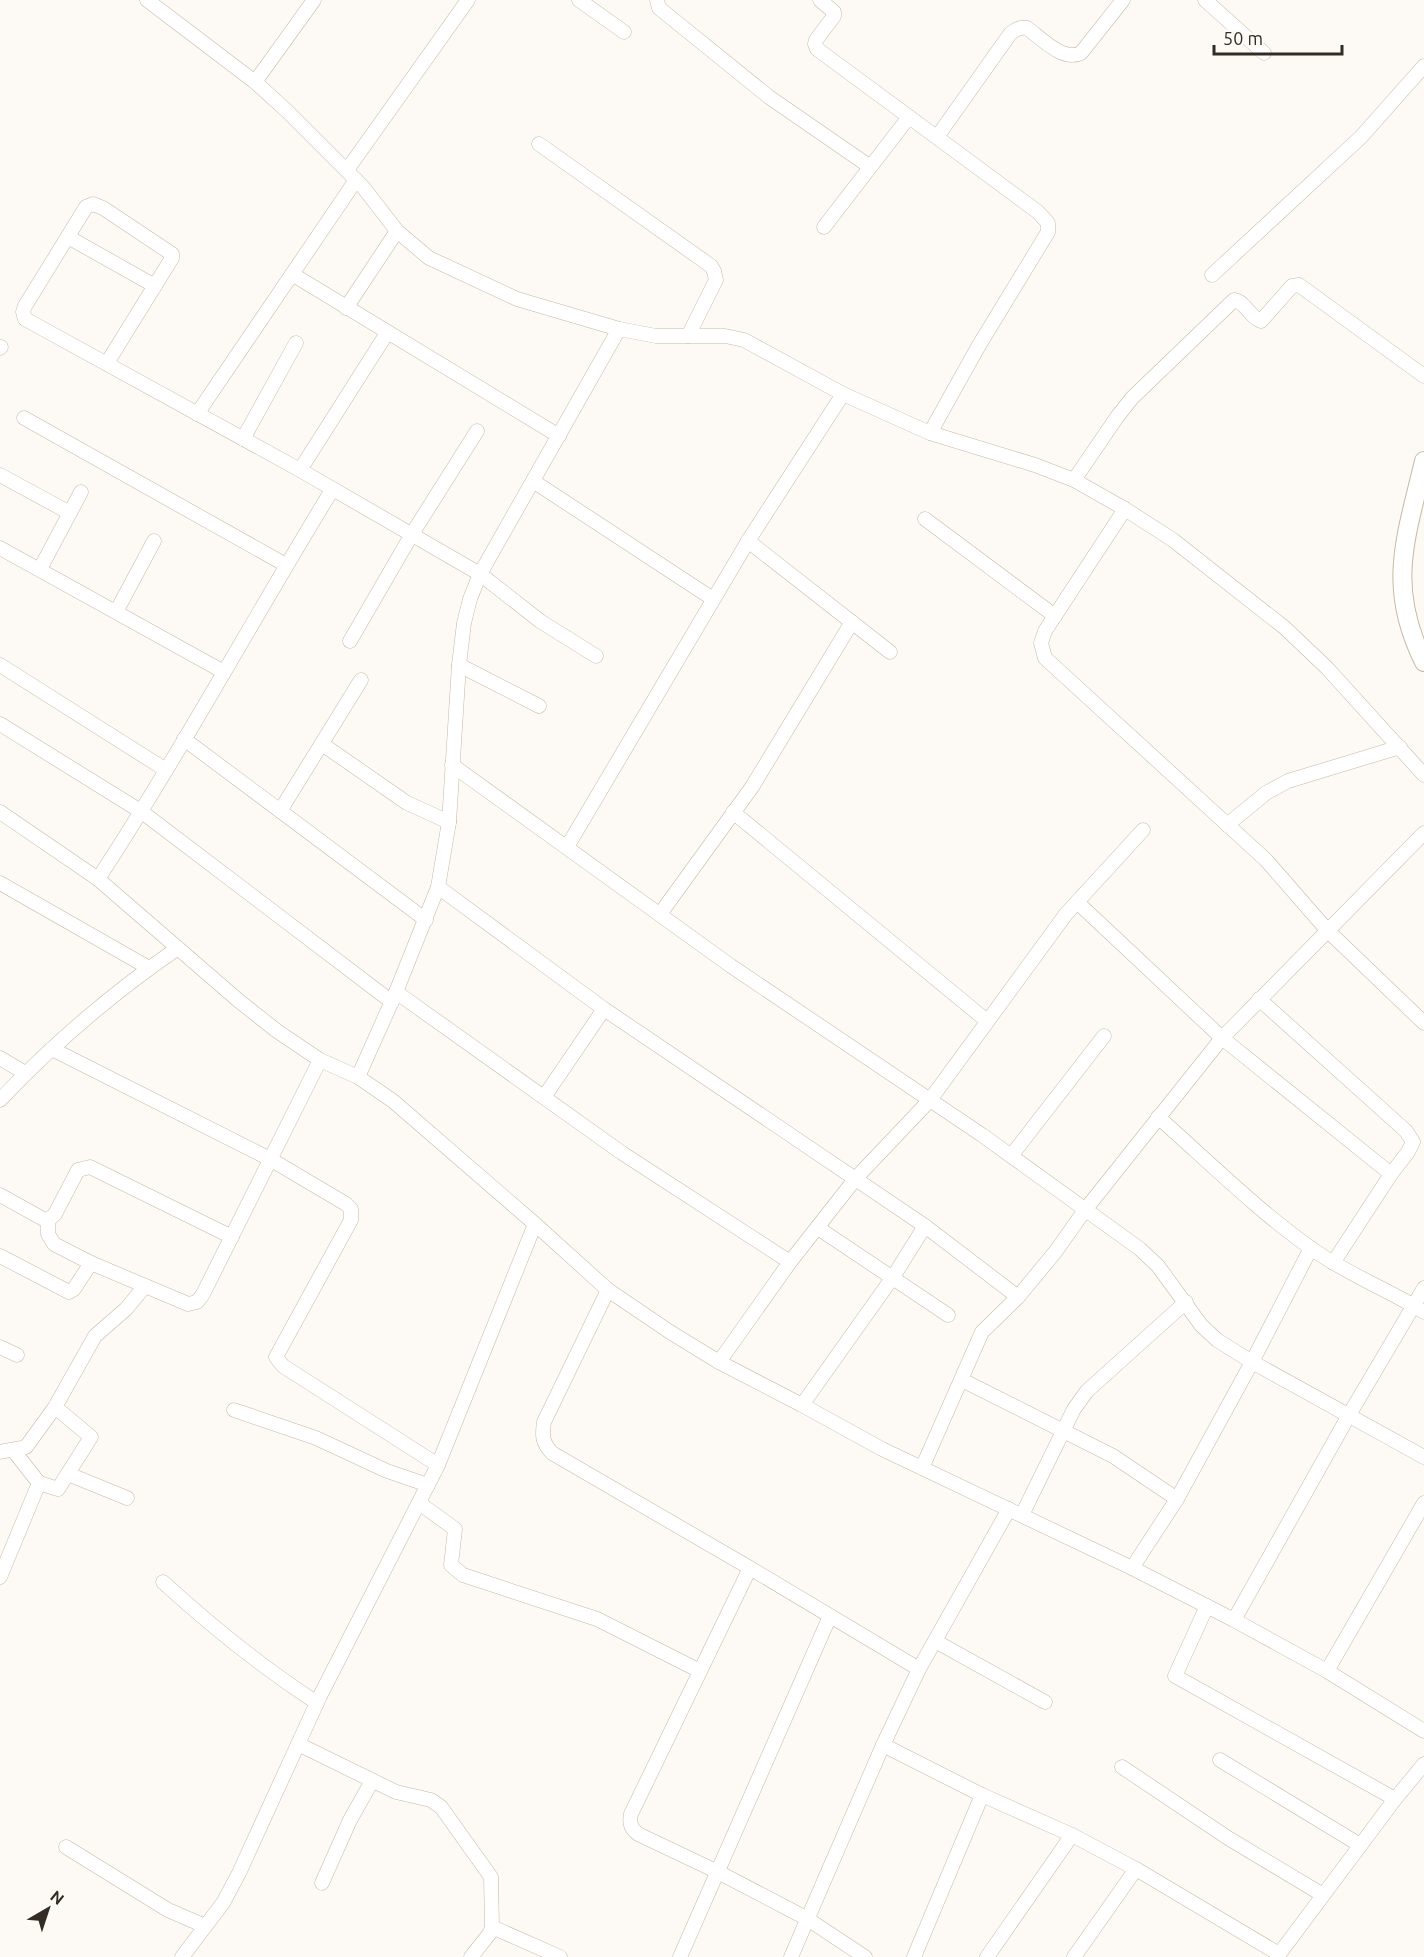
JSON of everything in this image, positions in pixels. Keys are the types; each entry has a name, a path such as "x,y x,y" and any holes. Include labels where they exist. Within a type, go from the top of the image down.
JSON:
{"street":[{"path":"147,0 255,82 287,111 351,175 397,231 429,258 517,299 619,329 656,336 725,336 744,340 843,394 930,433 1035,465 1074,480 1173,540 1285,628 1327,668 1424,775"},
{"path":"255,82 314,0"},
{"path":"197,414 292,274 351,175 468,0"},
{"path":"579,0 624,32"},
{"path":"657,0 659,8 769,97 869,166"},
{"path":"820,0 834,12 834,16 816,40 817,49 1038,212 1048,224 1048,232 978,347 930,433"},
{"path":"937,137 1010,34 1022,27 1027,28 1064,55 1076,56 1081,53 1123,0"},
{"path":"1205,0 1264,53"},
{"path":"1212,275 1361,137 1424,66"},
{"path":"824,227 909,117"},
{"path":"539,144 711,266 716,280 688,336"},
{"path":"107,363 172,258 172,254 103,208 93,204 86,207 25,306 23,312 25,319 300,470 480,574 540,621 596,656"},
{"path":"346,308 397,231"},
{"path":"68,237 154,286"},
{"path":"292,274 559,436"},
{"path":"1074,480 1132,398 1234,300 1240,302 1259,321 1263,320 1292,286 1299,285 1424,376"},
{"path":"357,1077 394,997 438,887 449,822 459,665 464,623 470,600 480,574 619,329"},
{"path":"300,470 387,333"},
{"path":"243,439 296,343"},
{"path":"567,847 748,541 843,394"},
{"path":"24,418 286,565"},
{"path":"350,642 412,534 477,431"},
{"path":"1424,461 1404,548 1402,571 1402,593 1418,634 1424,662"},
{"path":"0,475 70,513"},
{"path":"533,481 713,599"},
{"path":"98,879 142,812 332,490"},
{"path":"40,569 81,492"},
{"path":"1125,509 1045,631 1041,643 1046,658 1266,860 1327,930 1424,1023"},
{"path":"924,519 1055,616"},
{"path":"116,612 154,541"},
{"path":"748,541 890,652"},
{"path":"0,548 224,672"},
{"path":"660,914 752,786 852,622"},
{"path":"459,665 539,706"},
{"path":"0,666 166,770"},
{"path":"280,812 361,680"},
{"path":"0,724 142,812 394,997 622,1153 790,1262"},
{"path":"184,739 426,920"},
{"path":"322,744 407,803 449,822"},
{"path":"1227,825 1266,793 1288,781 1400,747"},
{"path":"452,765 731,966 1011,1156 1150,1257 1209,1334 1252,1362 1424,1457"},
{"path":"733,812 987,1021"},
{"path":"0,813 98,879 277,1031 320,1059 357,1077 412,1116 608,1290 670,1332 718,1362 882,1449 1132,1568 1234,1620 1327,1671 1424,1731"},
{"path":"718,1362 790,1262 856,1178 930,1100 1066,914 1143,831"},
{"path":"922,1468 982,1332 1018,1297 1056,1251 1085,1210 1222,1038 1424,833"},
{"path":"0,883 149,968"},
{"path":"438,887 604,1009 925,1226 1018,1297"},
{"path":"1077,902 1222,1038 1391,1174"},
{"path":"0,1100 52,1049 149,968 178,948"},
{"path":"1259,999 1411,1136 1413,1142 1333,1263"},
{"path":"543,1097 604,1009"},
{"path":"1011,1156 1104,1036"},
{"path":"52,1049 270,1159 351,1209 351,1220 278,1352 278,1361 438,1465"},
{"path":"0,1059 25,1073"},
{"path":"232,1237 90,1167 78,1170 55,1214 48,1220 48,1234 54,1244 90,1263 188,1304 197,1302 232,1237 320,1059"},
{"path":"1158,1117 1311,1248 1333,1263 1419,1308"},
{"path":"0,1195 39,1218 48,1220"},
{"path":"182,1957 223,1903 239,1873 317,1703 438,1465 535,1224"},
{"path":"802,1405 893,1277 925,1226"},
{"path":"818,1228 948,1315"},
{"path":"1132,1568 1177,1499 1311,1248"},
{"path":"0,1256 69,1292 74,1289 90,1263"},
{"path":"7,1451 26,1447 55,1407 95,1336 126,1309 145,1286"},
{"path":"1234,1620 1349,1415 1419,1308 1424,1288"},
{"path":"608,1290 544,1422 542,1436 544,1444 552,1453 919,1669"},
{"path":"791,1957 806,1918 919,1669 1064,1432 1074,1408 1087,1391 1186,1302"},
{"path":"0,1347 17,1355"},
{"path":"962,1380 1113,1456 1177,1499"},
{"path":"7,1451 39,1483 58,1490 91,1437 55,1407"},
{"path":"234,1410 316,1438 387,1471 428,1485"},
{"path":"68,1474 127,1498"},
{"path":"0,1577 39,1483"},
{"path":"419,1503 455,1529 451,1565 463,1575 597,1619 700,1671"},
{"path":"1327,1671 1424,1503"},
{"path":"750,1568 629,1822 638,1834 806,1918 863,1956"},
{"path":"163,1582 208,1623 281,1679 317,1703"},
{"path":"1207,1606 1175,1676 1395,1799"},
{"path":"680,1957 830,1616"},
{"path":"935,1641 1045,1702"},
{"path":"298,1744 396,1792 430,1800 446,1813 491,1877 492,1927 490,1933 471,1957"},
{"path":"883,1745 982,1796 1072,1835 1136,1869 1278,1956 1360,1845 1424,1764"},
{"path":"1220,1760 1360,1845"},
{"path":"1122,1767 1228,1838 1323,1895"},
{"path":"322,1883 350,1820 372,1781"},
{"path":"914,1957 982,1796"},
{"path":"987,1957 1072,1835"},
{"path":"66,1847 168,1910 205,1926"},
{"path":"1074,1957 1136,1869"},
{"path":"492,1927 553,1956"}]}
